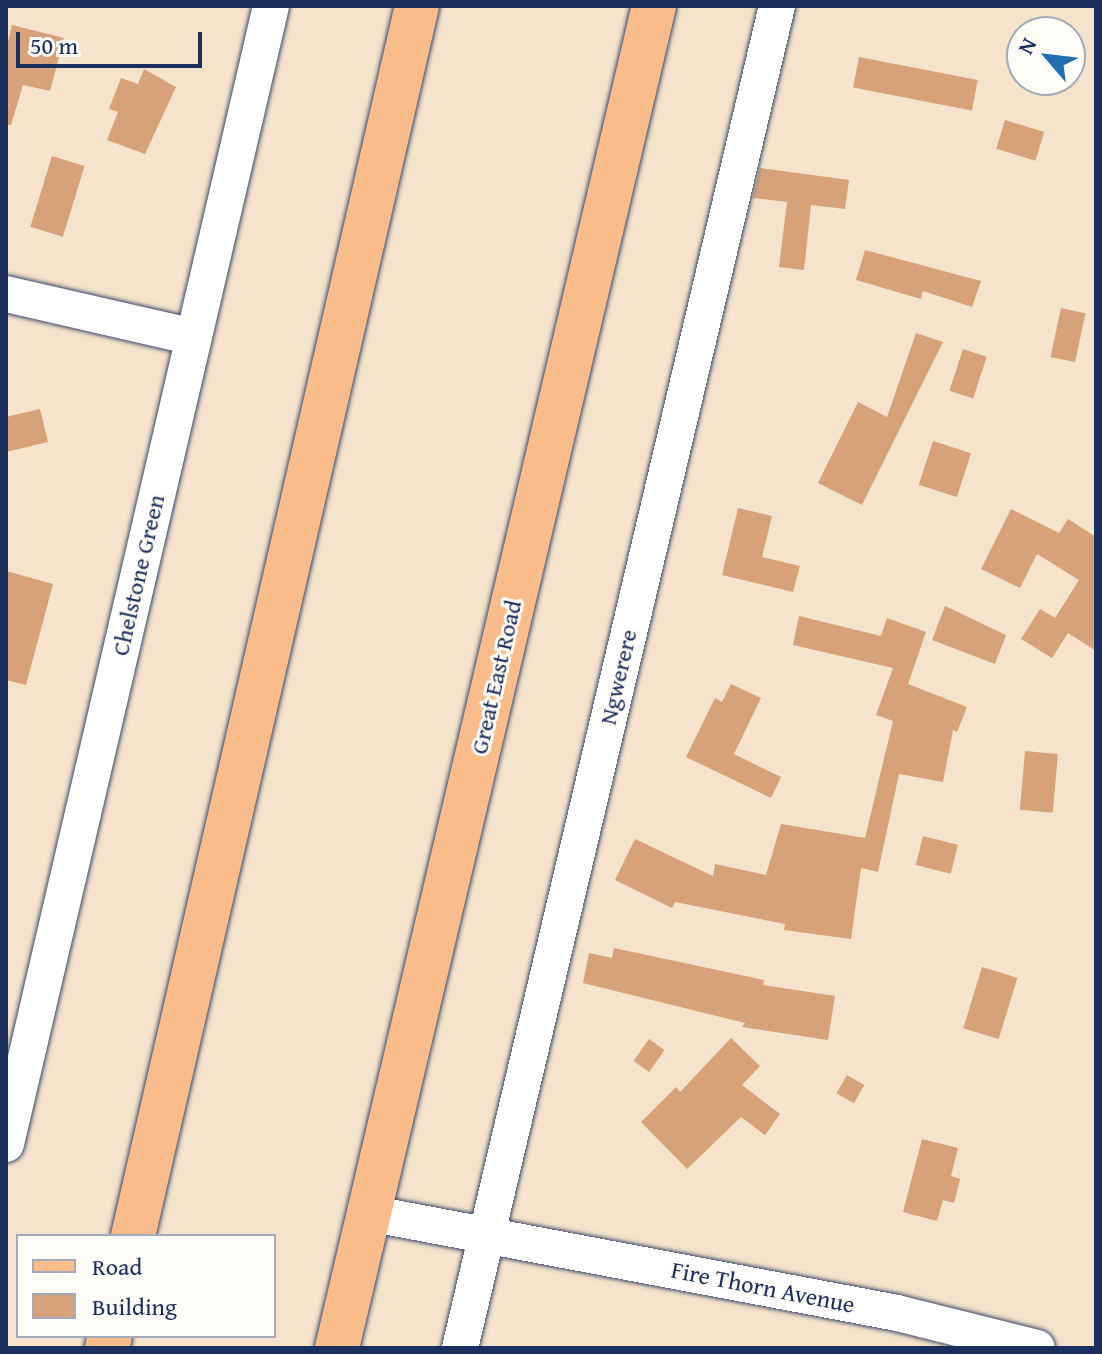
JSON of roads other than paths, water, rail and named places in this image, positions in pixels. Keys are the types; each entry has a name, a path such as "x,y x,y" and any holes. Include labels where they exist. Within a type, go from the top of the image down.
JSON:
{"main road":[{"path":"133,1234 417,6"},
{"name":"Great East Road","path":"337,1348 654,6"}],"street":[{"name":"Chelstone Green","path":"6,1144 271,6"},
{"name":"Ngwerere","path":"460,1348 777,6"},
{"path":"6,294 193,337"},
{"name":"Fire Thorn Avenue","path":"368,1213 897,1313 1037,1348"}]}
